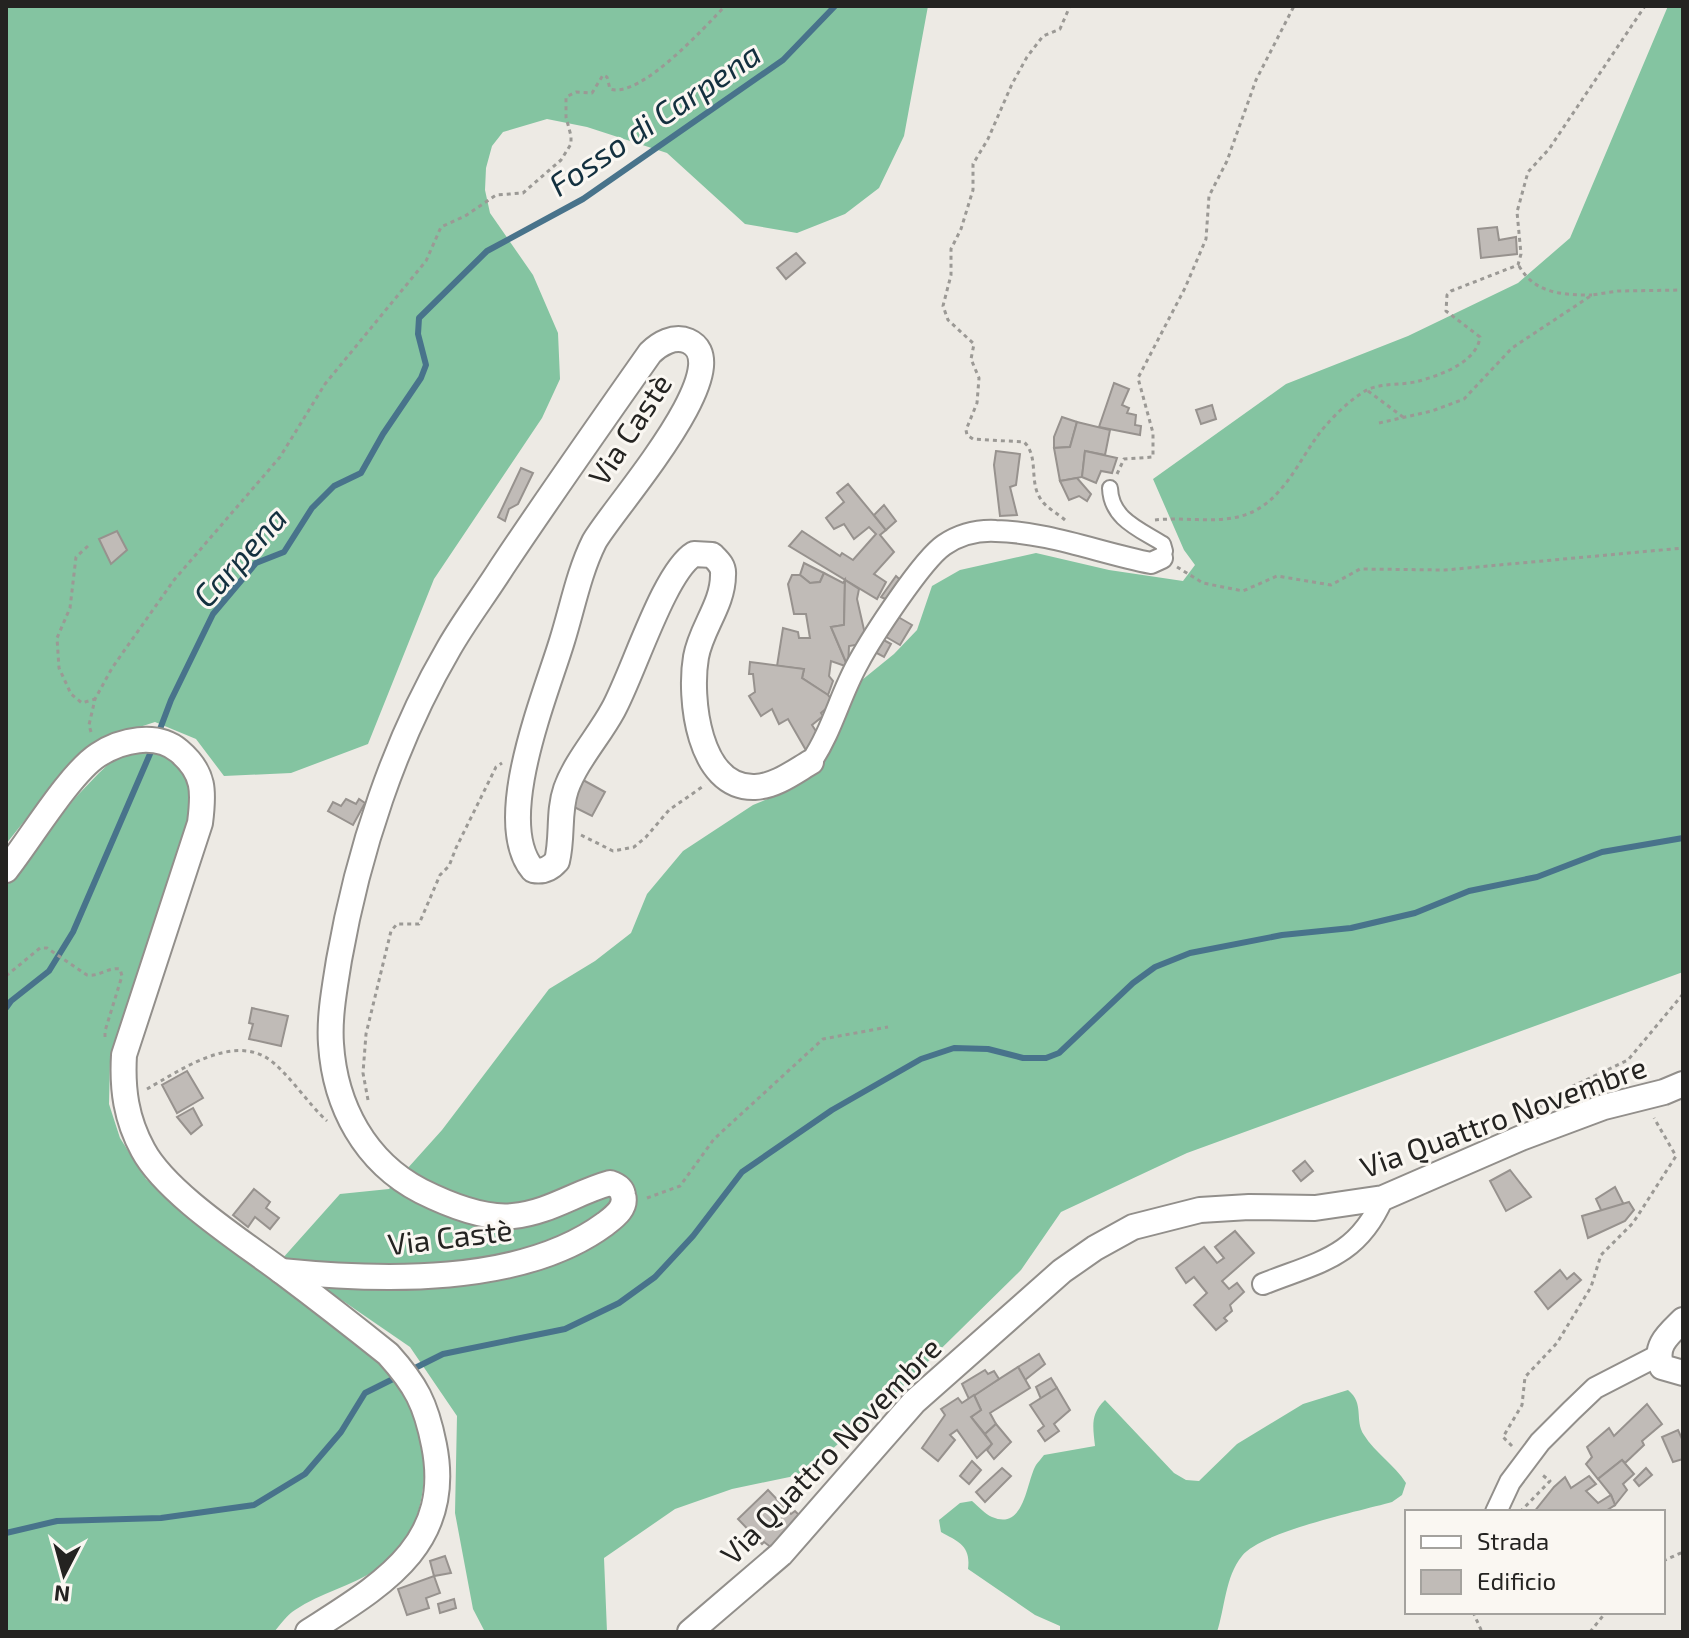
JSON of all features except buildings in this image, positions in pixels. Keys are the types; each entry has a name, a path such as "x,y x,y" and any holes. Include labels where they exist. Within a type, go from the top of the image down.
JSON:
{"street":[{"name":"Via Castè","path":"281,1271 340,1277 398,1277 454,1274 512,1265 591,1235 615,1216 623,1204 620,1188 610,1183 531,1213 511,1217 486,1213 433,1196 405,1182 382,1165 356,1132 342,1097 331,1042 345,928 369,836 406,735 449,648 551,494 650,353 672,339 687,340 697,348 700,375 695,393 679,422 604,524 588,555 554,666 536,713 528,748 518,827 524,856 533,870 546,870 557,861 562,804 571,777 614,709 669,585 683,563 701,552 719,561 724,576 719,600 701,634 693,679 693,703 702,738 721,776"},
{"path":"721,776 741,786 768,785 811,762 824,743 857,665 923,566 940,547 949,542 980,531 998,531 1042,537 1151,563 1162,558 1165,551 1163,544 1129,524 1110,504 1110,488"},
{"path":"6,870 67,787 97,756 121,744 160,742 183,754 201,780 203,799 200,823 124,1055 124,1094 131,1124 144,1153 160,1174 221,1228 388,1354 411,1379 423,1400 437,1458 438,1490 427,1528 405,1561 383,1583 308,1632"},
{"name":"Via Quattro Novembre","path":"690,1632 781,1554 914,1402 1062,1271 1133,1227 1200,1210 1315,1208 1383,1198 1521,1138 1604,1107 1683,1084"},
{"path":"1263,1284 1328,1261 1347,1248 1364,1232 1383,1198"},
{"path":"1683,1320 1663,1341 1659,1355 1662,1367 1683,1373"},
{"path":"1497,1510 1510,1482 1540,1442 1595,1388 1659,1355"}],"path":[{"path":"97,756 89,725 95,699 112,668 174,580 280,457 325,384 426,261 441,227 465,216 496,195 523,193 561,160 571,144 566,97 576,92 592,93 605,75 610,89 623,91 664,65 725,6"},
{"path":"1068,522 1041,501 1035,489 1031,451 1024,442 973,439 967,435 966,430 977,403 979,378 971,359 974,344 948,320 943,306 951,275 951,249 973,190 973,164 1027,57 1043,36 1060,29 1070,6"},
{"path":"1110,488 1124,459 1153,457 1153,433 1138,378 1185,288 1206,239 1209,196 1227,161 1256,80 1294,6"},
{"path":"1645,6 1549,149 1528,172 1517,212 1521,254 1518,265 1526,279 1557,295 1683,290"},
{"path":"1129,524 1175,517 1219,520 1258,510 1282,488 1317,436 1367,390 1418,381 1468,359 1478,347 1480,337 1446,311 1447,295 1518,265"},
{"path":"1379,423 1432,411 1464,399 1512,348 1592,295"},
{"path":"1367,390 1403,417"},
{"path":"88,546 76,557 70,608 57,638 59,668 71,694 82,703 95,699"},
{"path":"1162,558 1203,583 1243,591 1277,576 1331,585 1360,569 1445,570 1683,548"},
{"path":"342,1097 360,1107 369,1098 363,1073 366,1034 394,926 419,924 440,875 449,866 496,767 513,754 528,748"},
{"path":"562,816 584,836 613,851 623,851 646,837 669,810 721,776"},
{"path":"6,976 40,948 47,948 72,964"},
{"path":"1521,1138 1539,1106 1628,1060 1683,994"},
{"path":"623,1194 644,1199 680,1186 714,1139 823,1039 888,1027"},
{"path":"141,1094 217,1054 243,1051 268,1059 325,1120 356,1132"},
{"path":"1522,1510 1550,1481 1525,1461 1503,1437 1522,1405 1525,1377 1557,1343 1591,1287 1601,1255 1633,1223 1676,1156 1643,1097"},
{"path":"1590,1632 1604,1614"}],"green space":[{"path":"6,6 928,6 904,136 879,188 845,214 797,233 745,224 667,153 587,127 547,119 503,132 492,146 486,168 485,190 490,213 533,275 558,333 560,379 542,418 434,579 368,744 291,773 224,776 196,739 155,722 112,736 57,780 6,844"},
{"path":"1668,6 1683,6 1683,972 1187,1153 1061,1212 1021,1270 898,1391 804,1474 732,1489 675,1509 604,1558 607,1632 485,1632 473,1609 455,1513 457,1416 410,1347 282,1259 340,1194 389,1189 442,1130 549,989 595,961 631,933 647,894 683,851 753,805 794,788 822,765 862,680 917,630 932,586 960,570 1036,553 1109,570 1183,581 1195,565 1184,550 1153,479 1286,384 1408,336 1518,283 1570,238"},
{"path":"144,751 163,751 178,761 187,776 191,811 110,1061 109,1104 120,1138 146,1179 380,1363 414,1413 424,1455 421,1498 416,1519 393,1555 367,1575 295,1610 274,1632 6,1632 6,886 75,798 99,773 116,757"},
{"path":"1348,1390 1358,1406 1364,1435 1406,1483 1402,1495 1392,1502 1289,1531 1252,1547 1242,1556 1232,1573 1217,1632 1060,1632 1060,1626 1035,1615 968,1569 966,1550 941,1532 939,1520 960,1503 972,1501 992,1517 1011,1517 1023,1503 1036,1465 1044,1455 1095,1446 1095,1416 1105,1400 1174,1473 1186,1480 1199,1481 1237,1444 1303,1404"}],"waterway":[{"name":"Carpena","path":"157,737 171,700 213,614 256,563 284,552 312,508 334,486 361,473 421,378 426,365 418,334 419,318 487,251 583,199 783,60 835,6"},
{"name":"Carpena","path":"6,1008 49,971 73,932 153,747"},
{"path":"409,1371 443,1354 565,1329 619,1303 655,1277 693,1236 742,1172 832,1110 921,1059 954,1048 988,1049 1023,1058 1046,1058 1059,1053 1133,983 1155,967 1190,953 1282,935 1351,928 1415,913 1469,891 1537,877 1602,852 1683,838"},
{"path":"6,1533 57,1521 161,1518 254,1505 305,1474 341,1432 365,1393 399,1376"}],"water label":[{"name":"Fosso di Carpena","path":"654,118"}]}
